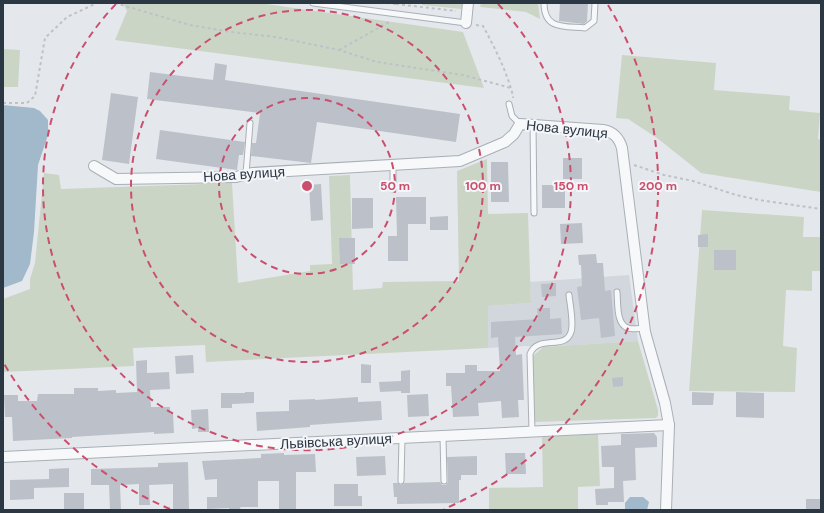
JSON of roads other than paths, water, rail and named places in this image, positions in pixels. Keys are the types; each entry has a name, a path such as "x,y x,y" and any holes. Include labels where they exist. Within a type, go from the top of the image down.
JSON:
{"street":[{"path":"466,23 468,3"},
{"name":"Нова вулиця","path":"94,166 116,180 236,177 246,174 460,161 505,142 514,134 520,124 609,131 614,134 620,142 624,161 645,328 665,403 669,425 666,510"},
{"name":"Львівська вулиця","path":"3,457 669,425"}],"lane":[{"path":"313,3 466,23"},
{"path":"544,3 544,13 551,23 559,26 585,28 594,21 595,3"},
{"path":"509,104 512,116 520,124"},
{"path":"246,174 250,123"},
{"path":"533,124 534,213"},
{"path":"393,165 393,189"},
{"path":"617,292 620,320 622,325 626,328 632,329 645,328"},
{"path":"532,432 530,354 534,348 540,344 562,342 568,337 572,327 569,295"},
{"path":"443,436 444,481"},
{"path":"401,481 402,438"}],"water":[{"path":"3,105 34,108 40,111 48,120 48,135 38,165 34,232 30,264 22,281 3,288"},
{"path":"630,497 643,497 649,502 647,510 625,510 625,503"}]}
